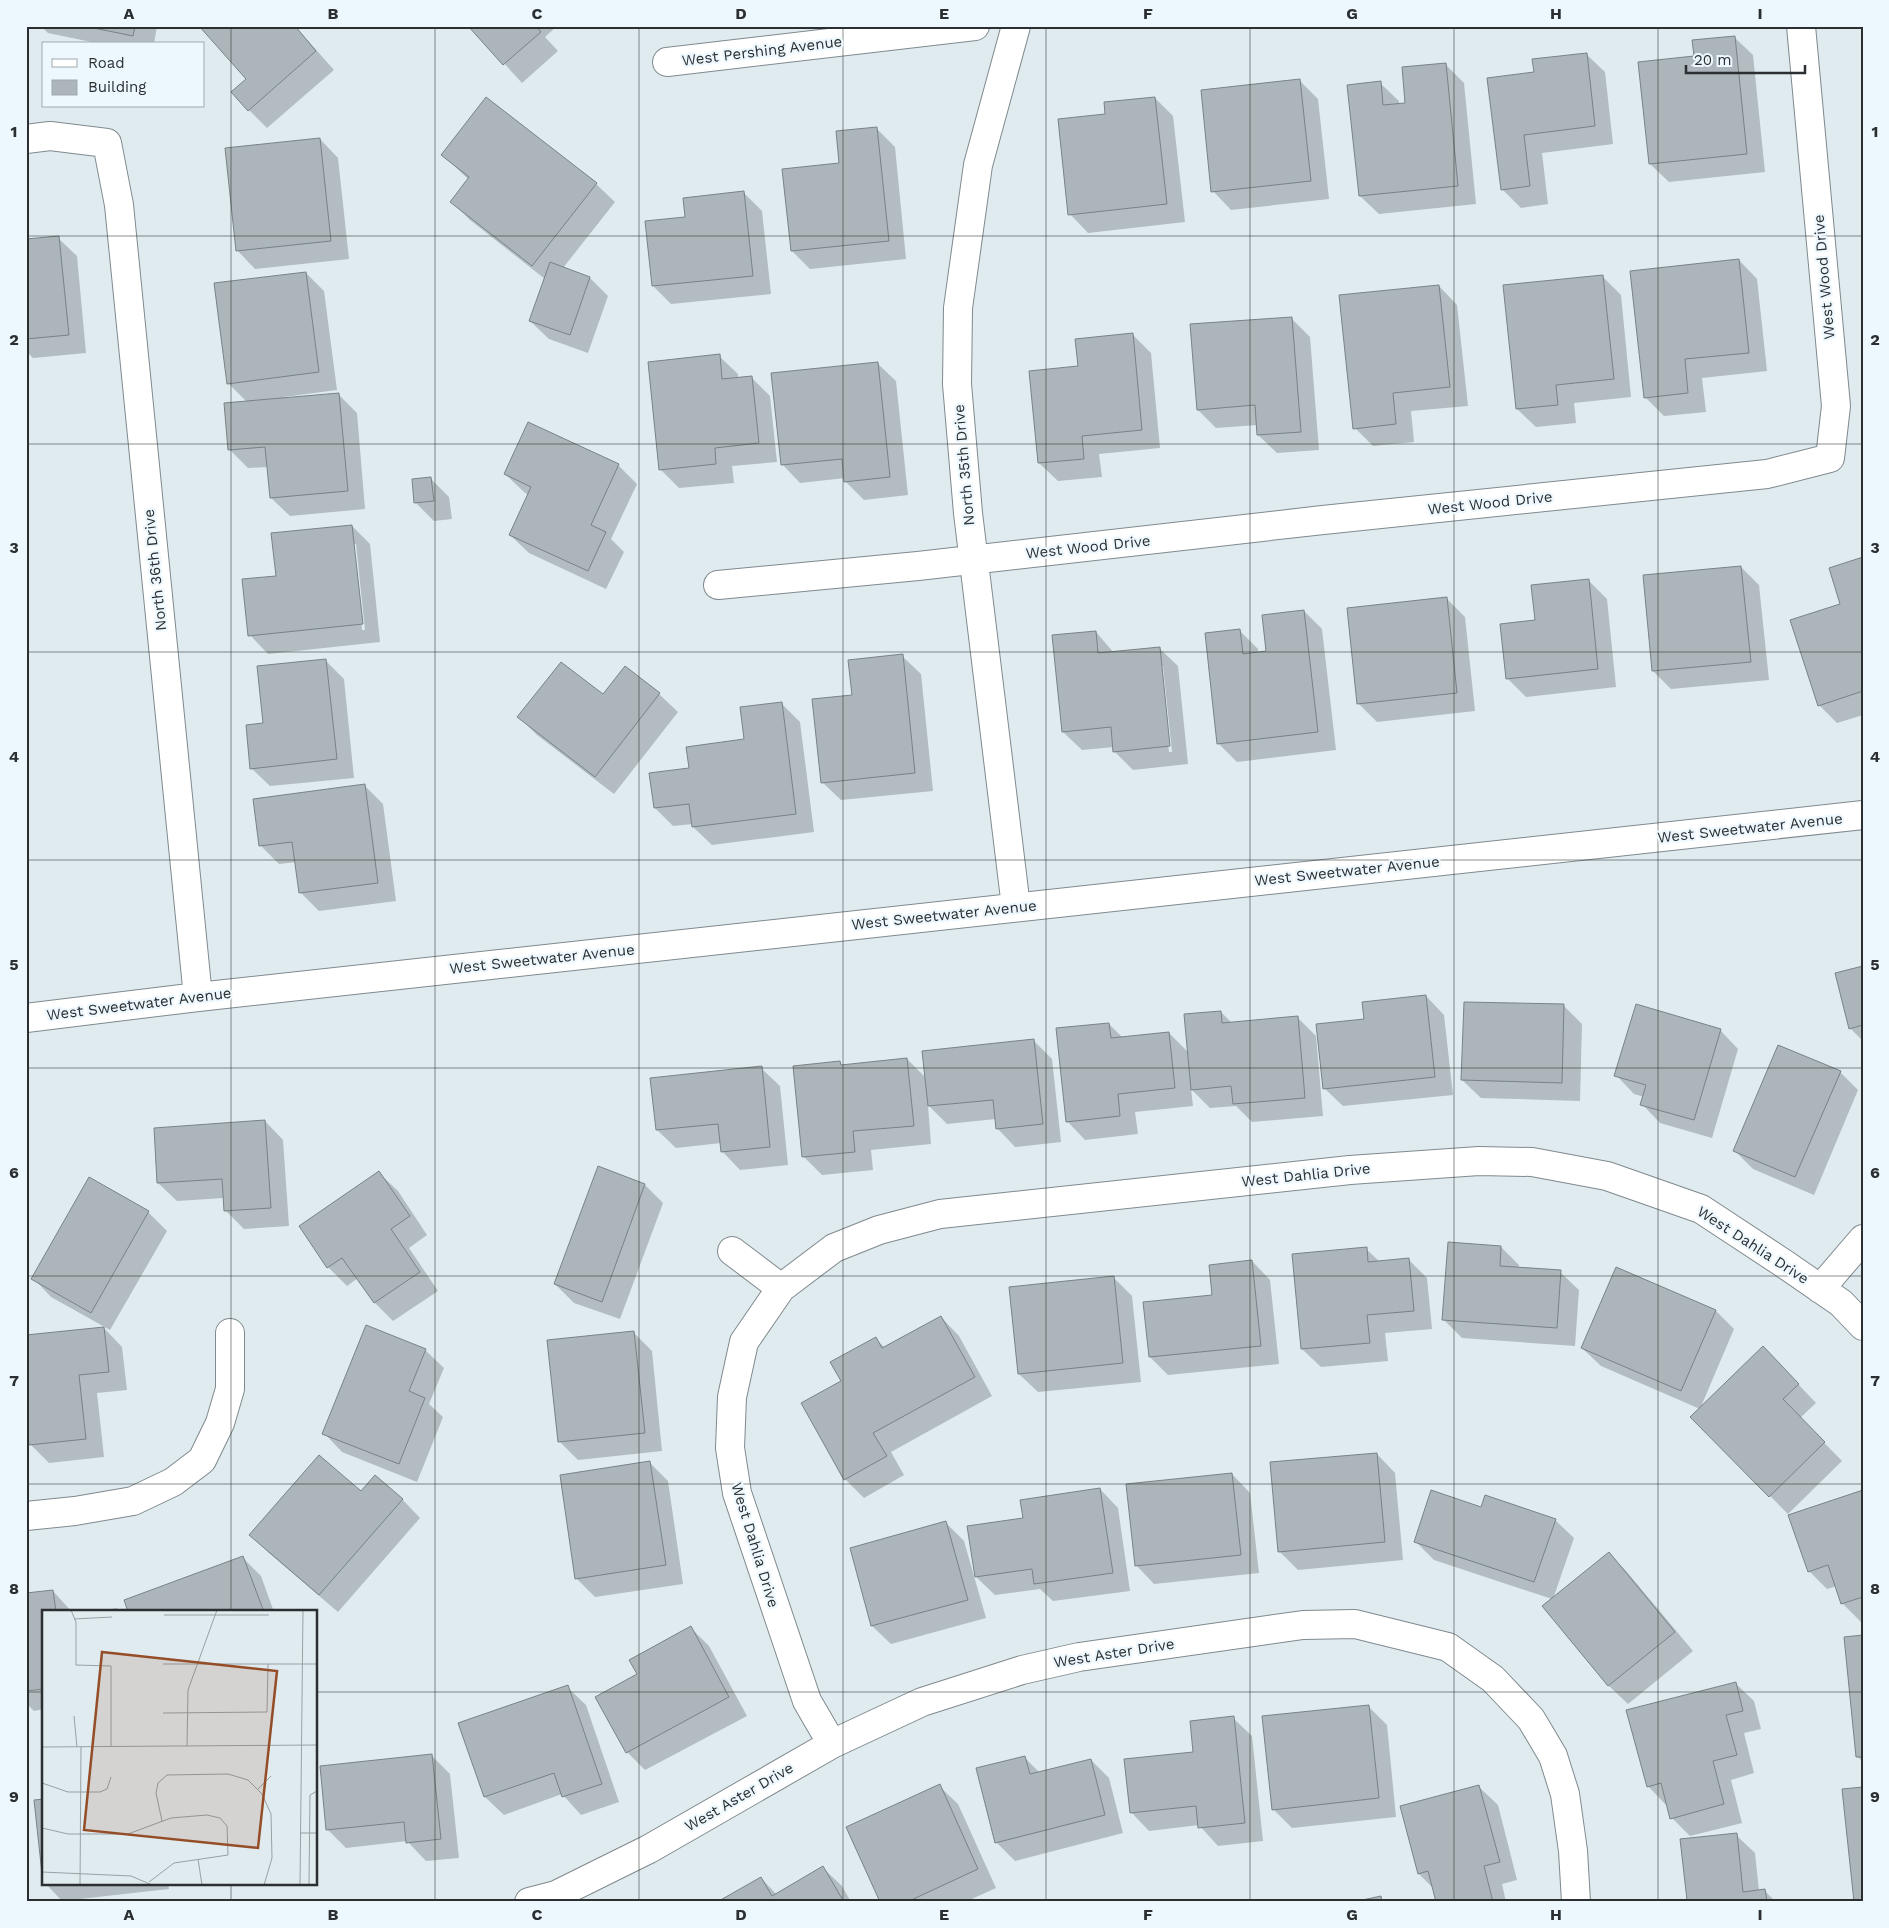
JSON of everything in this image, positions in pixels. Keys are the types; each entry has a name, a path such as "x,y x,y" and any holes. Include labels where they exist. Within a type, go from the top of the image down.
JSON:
{"street":[{"name":"West Pershing Avenue","path":"667,62 975,26"},
{"name":"North 35th Drive","path":"1016,26 978,165 958,308 957,384 962,453 974,560 1016,907"},
{"name":"West Wood Drive","path":"718,585 974,560 1323,520 1767,474 1830,458 1836,406 1800,26"},
{"name":"North 36th Drive","path":"26,139 50,136 107,143 119,205 198,997"},
{"name":"West Sweetwater Avenue","path":"26,1018 198,997 1863,815"},
{"name":"West Dahlia Drive","path":"832,1744 806,1701 737,1493 730,1448 732,1397 744,1342 781,1288 834,1248 879,1230 940,1214 1350,1170 1479,1161 1532,1162 1607,1176 1702,1209 1820,1289"},
{"path":"1863,1239 1820,1289 1841,1303 1863,1326"},
{"path":"732,1251 781,1288"},
{"path":"26,1516 133,1501 172,1482 202,1460 220,1423 230,1388 230,1333"},
{"name":"West Aster Drive","path":"529,1902 556,1895 649,1849 832,1744 922,1702 1022,1670 1080,1657 1303,1625 1355,1624 1448,1647 1493,1679 1531,1719 1553,1756 1565,1794 1573,1851 1576,1902"}],"building":[{"path":"84,26 135,26 133,36"},
{"path":"199,26 295,26 316,51 248,111 231,92 246,79"},
{"path":"468,26 536,26 541,32 503,65"},
{"path":"1735,36 1747,154 1649,164 1638,62 1694,56 1692,40"},
{"path":"1587,53 1595,126 1524,135 1530,186 1501,190 1487,78 1534,72 1532,59"},
{"path":"1446,63 1458,186 1359,196 1347,85 1381,81 1383,105 1405,103 1402,67"},
{"path":"1300,79 1311,181 1211,192 1201,90"},
{"path":"486,97 597,183 532,266 450,202 469,177 441,155"},
{"path":"1155,97 1167,204 1068,215 1058,119 1105,114 1104,102"},
{"path":"877,127 889,241 791,251 782,169 839,163 836,131"},
{"path":"320,138 331,241 236,251 225,148"},
{"path":"744,191 753,276 652,286 645,221 685,217 683,198"},
{"path":"59,236 69,335 26,339 26,239"},
{"path":"1739,259 1749,353 1685,359 1688,393 1644,398 1630,271"},
{"path":"550,262 590,277 570,335 529,321"},
{"path":"306,272 319,372 227,384 214,283"},
{"path":"1603,275 1614,379 1556,385 1558,405 1516,409 1503,285"},
{"path":"1439,285 1450,387 1393,393 1396,424 1353,429 1339,295"},
{"path":"1292,317 1301,432 1257,435 1255,405 1197,410 1190,324"},
{"path":"1133,333 1142,430 1082,436 1084,459 1038,463 1029,371 1078,366 1075,339"},
{"path":"720,354 722,379 752,376 759,443 715,448 716,464 659,470 648,362"},
{"path":"878,362 890,477 844,482 842,459 781,465 771,373"},
{"path":"339,393 348,491 270,498 265,447 228,450 224,403"},
{"path":"528,422 619,464 591,525 606,532 588,571 509,535 531,487 504,474"},
{"path":"431,477 434,501 414,503 412,479"},
{"path":"352,525 363,624 248,636 242,579 276,576 271,533"},
{"path":"1863,557 1863,691 1818,706 1790,620 1840,604 1829,568"},
{"path":"1741,566 1751,662 1652,671 1643,575"},
{"path":"1589,579 1598,669 1506,679 1500,624 1535,620 1531,585"},
{"path":"1447,597 1457,693 1357,704 1347,608"},
{"path":"1304,610 1318,732 1217,744 1205,633 1240,629 1243,654 1266,651 1262,615"},
{"path":"1096,631 1098,653 1160,647 1170,746 1113,752 1111,727 1062,732 1052,635"},
{"path":"903,654 915,773 821,783 812,699 852,695 848,660"},
{"path":"326,659 337,759 250,769 246,725 263,723 257,666"},
{"path":"561,662 603,694 625,666 660,693 595,777 517,717"},
{"path":"782,702 796,814 692,827 689,804 654,808 649,773 689,768 686,747 744,739 740,707"},
{"path":"365,784 378,883 299,893 292,842 259,846 253,799"},
{"path":"1863,966 1863,1025 1849,1029 1835,973"},
{"path":"1426,995 1435,1077 1323,1089 1316,1024 1364,1019 1362,1002"},
{"path":"1464,1002 1564,1004 1562,1083 1461,1080"},
{"path":"1636,1004 1721,1029 1694,1120 1640,1105 1646,1085 1614,1076"},
{"path":"1221,1011 1222,1023 1298,1016 1305,1098 1233,1104 1231,1086 1191,1090 1184,1014"},
{"path":"1109,1023 1111,1038 1169,1032 1175,1088 1118,1094 1120,1116 1066,1122 1056,1028"},
{"path":"1034,1039 1043,1124 996,1129 993,1100 928,1106 922,1051"},
{"path":"1778,1045 1841,1071 1795,1177 1733,1151"},
{"path":"907,1058 914,1126 853,1131 855,1152 802,1157 793,1066 840,1061 841,1065"},
{"path":"762,1066 770,1147 721,1152 718,1124 656,1130 650,1078"},
{"path":"265,1120 271,1208 224,1211 222,1179 157,1183 154,1128"},
{"path":"598,1166 645,1184 602,1302 554,1284"},
{"path":"379,1171 410,1216 391,1229 420,1272 374,1303 342,1258 327,1268 299,1226"},
{"path":"89,1177 149,1211 91,1313 31,1279"},
{"path":"1448,1242 1501,1246 1500,1266 1561,1270 1557,1328 1442,1320"},
{"path":"1367,1247 1368,1262 1409,1258 1414,1311 1367,1315 1370,1343 1301,1349 1292,1254"},
{"path":"1252,1260 1261,1346 1149,1357 1143,1302 1212,1295 1209,1265"},
{"path":"1616,1267 1716,1310 1681,1391 1581,1348"},
{"path":"1114,1276 1123,1363 1018,1374 1009,1287"},
{"path":"941,1316 975,1377 873,1433 887,1456 844,1480 801,1403 841,1381 830,1362 876,1337 882,1348"},
{"path":"366,1325 426,1349 409,1391 425,1398 399,1464 322,1434"},
{"path":"104,1327 109,1372 79,1375 86,1439 29,1445 26,1416 26,1335"},
{"path":"634,1331 645,1433 558,1442 547,1340"},
{"path":"1763,1346 1799,1384 1783,1399 1825,1442 1769,1497 1690,1417"},
{"path":"1377,1453 1385,1542 1278,1552 1270,1462"},
{"path":"319,1455 361,1491 375,1475 403,1499 319,1595 249,1535"},
{"path":"650,1461 666,1565 575,1579 560,1475"},
{"path":"1232,1473 1241,1555 1135,1566 1126,1484"},
{"path":"1100,1488 1113,1573 1034,1584 1032,1569 975,1577 967,1526 1023,1518 1020,1500"},
{"path":"1431,1490 1481,1507 1485,1495 1556,1519 1534,1582 1414,1542"},
{"path":"1863,1490 1863,1597 1841,1604 1828,1565 1808,1572 1788,1515"},
{"path":"946,1521 968,1600 871,1626 850,1548"},
{"path":"1609,1552 1675,1632 1608,1686 1542,1606"},
{"path":"243,1556 263,1610 127,1610 124,1600"},
{"path":"53,1590 56,1610 42,1610 42,1689 26,1691 26,1593"},
{"path":"691,1626 729,1697 626,1753 595,1697 637,1674 629,1660"},
{"path":"1863,1635 1863,1757 1856,1757 1844,1637"},
{"path":"1736,1682 1743,1711 1726,1715 1737,1755 1713,1761 1724,1804 1670,1819 1661,1783 1647,1787 1626,1710"},
{"path":"568,1685 602,1784 562,1797 554,1773 484,1797 458,1723"},
{"path":"1369,1705 1379,1798 1272,1810 1262,1716"},
{"path":"1234,1716 1245,1823 1198,1828 1196,1806 1130,1813 1124,1759 1193,1752 1190,1721"},
{"path":"432,1754 441,1839 406,1843 404,1822 326,1830 320,1766"},
{"path":"1025,1756 1030,1774 1091,1759 1105,1815 995,1843 976,1768"},
{"path":"940,1784 978,1869 907,1902 880,1902 846,1827"},
{"path":"1479,1785 1500,1862 1484,1866 1493,1902 1436,1902 1428,1871 1418,1874 1400,1806"},
{"path":"1863,1787 1863,1902 1854,1902 1842,1789"},
{"path":"42,1799 42,1874 34,1800"},
{"path":"1737,1833 1743,1892 1765,1889 1767,1902 1672,1902 1687,1900 1680,1839"},
{"path":"823,1866 844,1902 717,1902 761,1877 772,1896"},
{"path":"1381,1896 1382,1902 1353,1902"}]}
